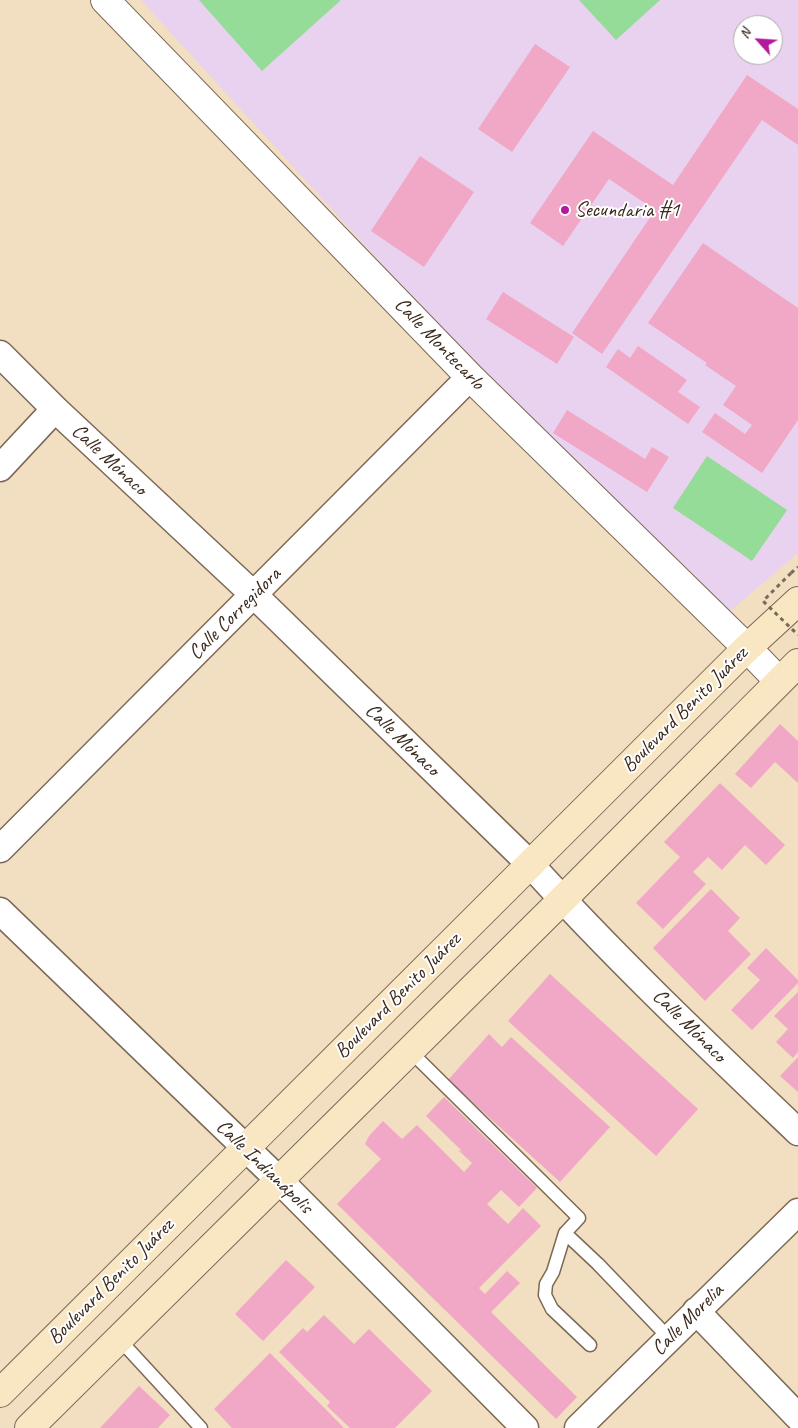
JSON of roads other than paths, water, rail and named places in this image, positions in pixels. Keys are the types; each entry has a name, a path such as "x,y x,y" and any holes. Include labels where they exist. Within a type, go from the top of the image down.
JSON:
{"main road":[{"name":"Boulevard Benito Juárez","path":"0,1393 747,648 798,602"},
{"path":"29,1428 562,900 789,672"}],"street":[{"name":"Calle Montecarlo","path":"105,0 470,377 747,648 789,672"},
{"name":"Calle Mónaco","path":"0,354 55,410 254,595 530,864 562,900 705,1043 798,1132"},
{"name":"Calle Corregidora","path":"0,850 470,377"},
{"path":"0,468 55,410"},
{"name":"Calle Indianápolis","path":"0,911 279,1180 525,1428"},
{"name":"Calle Morelia","path":"578,1428 798,1212"},
{"path":"696,1311 798,1417"}],"lane":[{"path":"410,1051 579,1218 565,1233 553,1272 546,1284 545,1295 552,1309 590,1345"},
{"path":"565,1233 670,1338"},
{"path":"119,1339 201,1428"}],"place":[{"name":"Secundaria #1","path":"565,210"}]}
